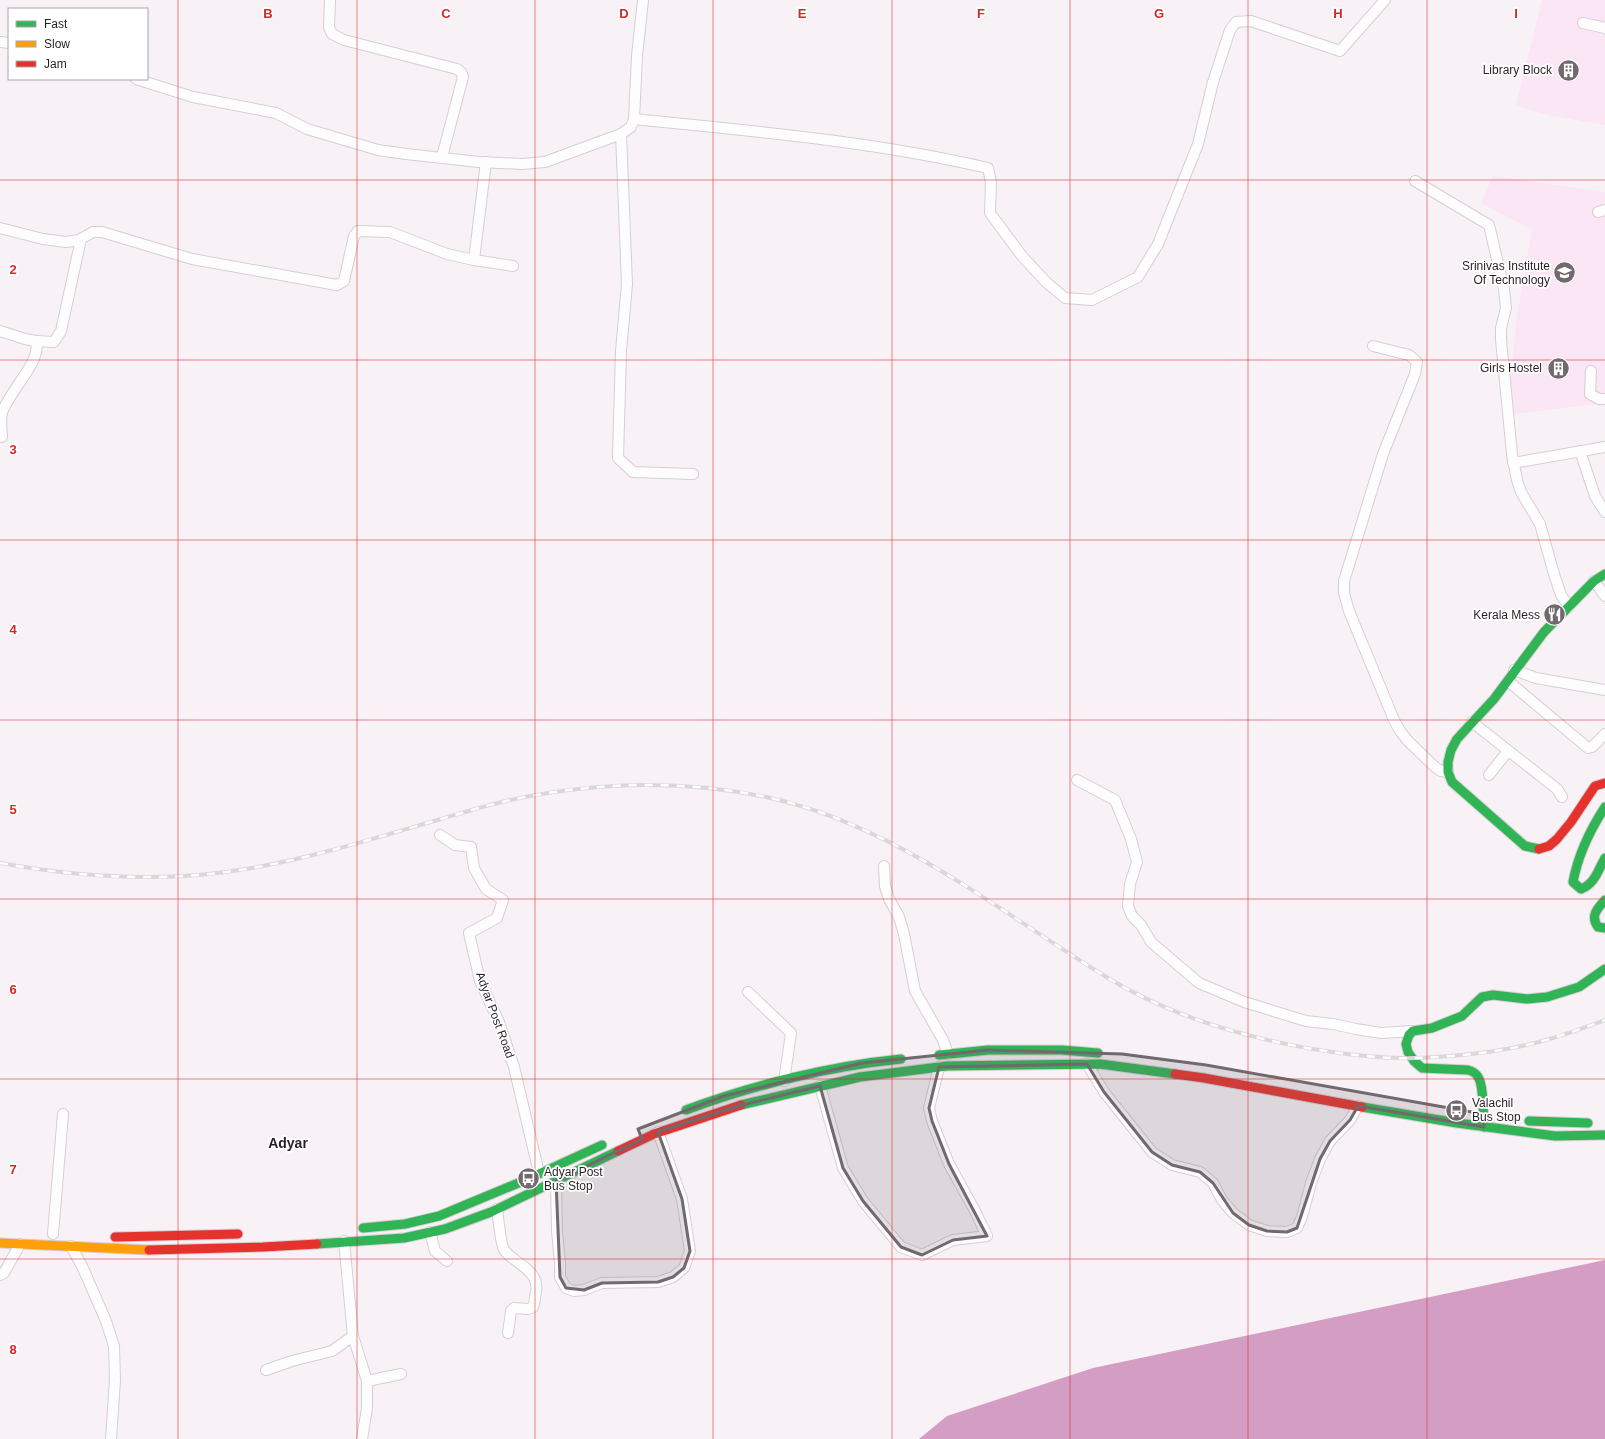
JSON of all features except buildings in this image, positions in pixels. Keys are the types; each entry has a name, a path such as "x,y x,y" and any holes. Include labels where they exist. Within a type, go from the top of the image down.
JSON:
{"main road":[{"path":"1605,574 1594,581 1544,632 1514,670 1508,681 1494,699 1457,739 1451,750 1448,762 1448,772 1452,782 1525,846 1538,849 1546,846 1561,834 1574,820 1595,786 1605,783"},
{"path":"1605,807 1599,816 1576,867 1573,882 1575,885 1581,889 1586,888 1594,879 1605,858"},
{"path":"1605,900 1598,907 1593,918 1593,922 1598,927 1605,928"},
{"path":"1484,1127 1481,1082 1477,1074 1469,1070 1422,1068 1407,1052 1406,1044 1409,1034 1412,1032 1433,1028 1464,1015 1471,1006 1482,998 1500,995 1527,999 1552,996 1574,988 1596,977 1605,969"},
{"path":"932,1056 988,1050 1062,1050 1107,1053"},
{"path":"676,1114 724,1096 784,1081 862,1063 909,1058"},
{"path":"0,1243 143,1250 263,1247 404,1238 445,1229 496,1210 658,1132 739,1106 860,1077 940,1067 1100,1064 1204,1078 1484,1127 1555,1136 1605,1135"},
{"path":"1518,1120 1552,1123 1595,1123"},
{"path":"638,1129 642,1139"},
{"path":"354,1229 405,1224 439,1216 610,1141"},
{"path":"105,1237 246,1234"}],"street":[{"path":"330,0 329,27 332,34 344,40 457,69 461,72 462,77 442,157"},
{"path":"139,80 193,97 276,113 307,128 378,150 486,162 523,164 545,162 622,134 631,127 634,119 637,56 643,0"},
{"path":"634,119 785,134 937,156 988,168 990,183 990,212 1022,256 1046,282 1065,298 1092,300 1138,277 1158,244 1198,144 1212,82 1230,30 1236,22 1251,22 1340,50 1385,0"},
{"path":"1583,23 1605,28"},
{"path":"622,134 627,284 621,351 618,458 633,472 693,474"},
{"path":"474,260 486,162"},
{"path":"1415,182 1489,225 1506,308 1501,328 1501,340 1513,463 1521,492 1540,524 1554,574 1562,595 1569,607"},
{"path":"0,228 43,239 66,242 81,239 93,232 102,232 192,260 336,285 344,281 354,236 358,231 390,232 447,254 513,266"},
{"path":"0,332 25,339 54,342 61,330 81,239"},
{"path":"2,438 2,413 8,399 29,366 38,348 36,341"},
{"path":"1373,346 1410,355 1417,362 1415,374 1383,454 1352,552 1344,581 1344,593 1361,641 1400,731 1435,767 1441,771 1448,772"},
{"path":"1590,371 1590,394 1599,399 1605,399"},
{"path":"1513,463 1605,447"},
{"path":"1580,451 1595,496 1605,512"},
{"path":"1594,581 1605,596"},
{"path":"1514,670 1536,678 1605,690"},
{"path":"1508,681 1588,748 1592,747 1605,734"},
{"path":"1472,722 1557,790 1562,797"},
{"path":"1489,775 1508,751"},
{"path":"1078,780 1115,800 1131,839 1137,862 1130,884 1128,906 1132,916 1141,925 1151,942 1199,983 1244,1002 1306,1021 1333,1024 1381,1033 1412,1032"},
{"name":"Adyar Post Road","path":"440,835 454,845 471,847 474,868 486,889 503,900 497,918 468,933 480,981 499,1022 514,1067 540,1173"},
{"path":"884,866 885,886 890,900 899,917 904,934 915,991 943,1040 948,1054"},
{"path":"748,992 791,1033 784,1081"},
{"path":"1087,1064 1104,1092 1152,1152 1172,1165 1200,1172 1213,1183 1222,1200 1233,1213 1249,1225 1267,1231 1287,1232 1297,1228 1302,1217 1311,1183 1320,1160 1330,1140 1350,1120 1358,1106"},
{"path":"820,1086 843,1168 859,1194 901,1247 922,1255 953,1240 987,1236 949,1164 932,1121 929,1108 940,1067"},
{"path":"53,1234 63,1114"},
{"path":"556,1181 560,1277 566,1288 574,1291 584,1290 602,1283 658,1282 673,1276 684,1268 690,1251 682,1199 658,1132"},
{"path":"496,1210 504,1250 529,1271 535,1278 537,1284 533,1307 528,1309 514,1308 511,1311 508,1333"},
{"path":"430,1232 435,1251 447,1261"},
{"path":"344,1241 353,1336 367,1381 367,1408 362,1439"},
{"path":"0,1275 4,1273 20,1244"},
{"path":"71,1246 82,1266 103,1315 114,1346 115,1380 111,1439"},
{"path":"266,1370 292,1360 332,1351 353,1336"},
{"path":"367,1381 401,1374"}],"highlighted area":[{"path":"988,1050 1122,1054 1206,1065 1483,1114 1484,1127 1358,1106 1350,1120 1330,1141 1320,1159 1297,1228 1287,1232 1267,1231 1249,1225 1233,1213 1213,1183 1200,1172 1172,1165 1152,1152 1104,1092 1087,1064 939,1067 929,1108 932,1121 949,1164 987,1236 953,1240 922,1255 901,1247 863,1201 843,1168 820,1086 739,1106 658,1132 682,1199 690,1251 684,1268 673,1277 658,1282 602,1283 584,1290 566,1288 560,1277 556,1181 642,1139 638,1129 724,1096 862,1063"}],"shaded area":[{"path":"1542,0 1605,0 1605,125 1547,115 1516,105"},
{"name":"Srinivas Institute Of Technology","path":"1493,176 1605,192 1605,403 1514,414 1510,379 1517,316 1532,230 1481,203"},
{"path":"1605,1260 1605,1439 919,1439 947,1416 1093,1368"}],"railway":[{"path":"0,863 63,872 126,877 189,876 221,873 300,858 490,805 538,795 571,790 636,785 701,787 766,797 813,810 858,827 901,848 944,872 1067,952 1134,993 1191,1017 1249,1036 1279,1043 1339,1053 1387,1058 1426,1058 1489,1052 1513,1048 1553,1038 1605,1020"}],"traffic: fast":[{"path":"1539,849 1525,846 1452,782 1448,772 1448,762 1451,750 1457,739 1494,699 1544,632 1594,581 1605,574"},
{"path":"1605,807 1585,843 1573,882 1581,889 1586,887 1596,876 1605,858"},
{"path":"1605,900 1597,910 1595,916 1598,927 1605,928"},
{"path":"1484,1127 1481,1087 1480,1081 1476,1074 1468,1070 1422,1068 1414,1061 1408,1052 1406,1044 1409,1035 1413,1031 1432,1028 1462,1016 1482,997 1493,995 1527,999 1547,997 1579,987 1605,969"},
{"path":"939,1055 988,1050 1062,1050 1098,1053"},
{"path":"686,1110 738,1092 792,1078 847,1066 901,1059"},
{"path":"741,1105 860,1077 947,1066 1100,1064 1175,1074"},
{"path":"1362,1107 1457,1123 1555,1136 1605,1135"},
{"path":"1529,1121 1588,1123"},
{"path":"363,1228 405,1224 439,1216 528,1179 602,1145"},
{"path":"317,1244 404,1238 445,1229 491,1212 618,1151"}],"traffic: slow":[{"path":"0,1243 149,1250"}],"traffic: jam":[{"path":"1539,849 1549,846 1557,839 1571,822 1595,786 1605,783"},
{"path":"1175,1074 1362,1107"},
{"path":"618,1151 654,1134 741,1105"},
{"path":"115,1237 238,1234"},
{"path":"149,1250 317,1244"}],"place":[{"name":"Library Block","path":"1568,70"},
{"name":"Srinivas Institute Of Technology","path":"1565,273"},
{"name":"Girls Hostel","path":"1558,368"},
{"name":"Kerala Mess","path":"1555,615"},
{"name":"Valachil Bus Stop","path":"1457,1110"},
{"name":"Adyar Post Bus Stop","path":"528,1179"}],"district":[{"name":"Adyar","path":"288,1143"}]}
